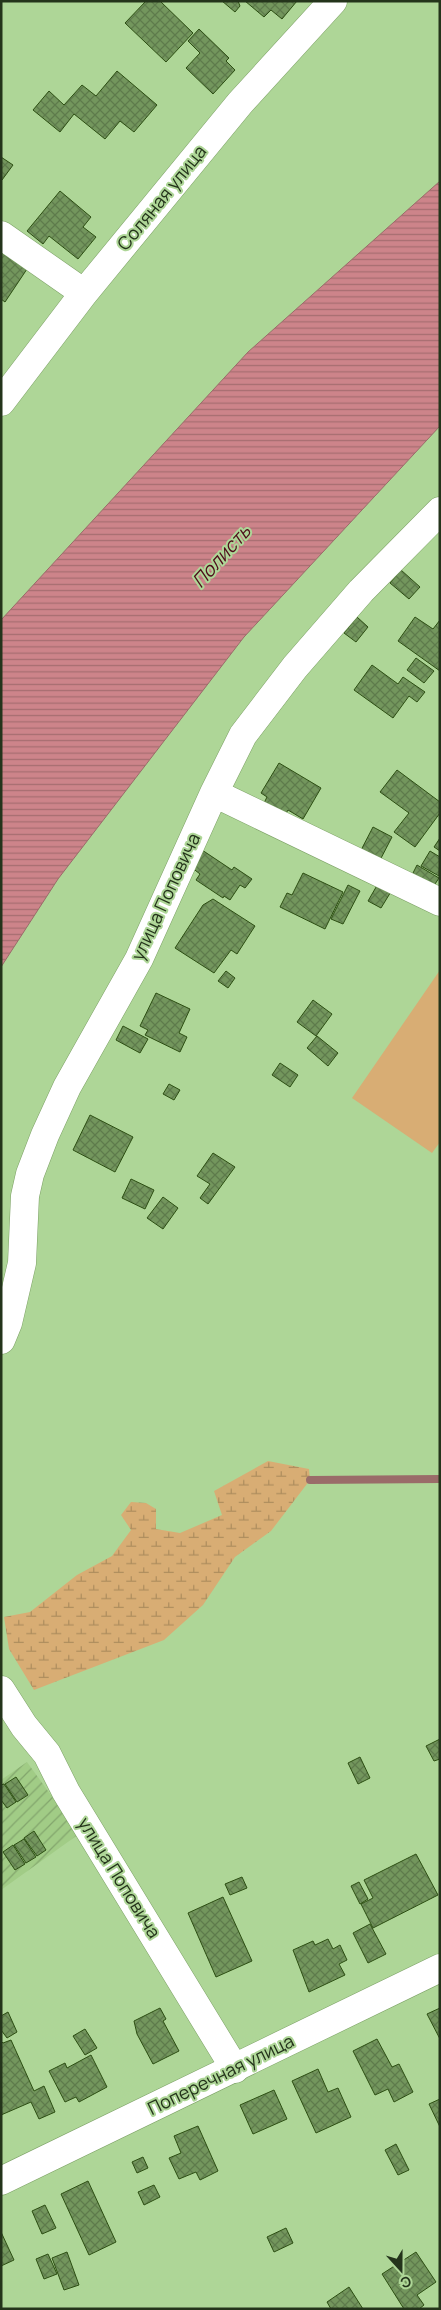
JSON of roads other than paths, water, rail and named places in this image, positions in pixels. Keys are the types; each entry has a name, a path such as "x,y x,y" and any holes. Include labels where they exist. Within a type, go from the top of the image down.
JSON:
{"street":[{"name":"Соляная улица","path":"1,402 84,293 240,103 333,1"},
{"path":"1,235 84,293"},
{"name":"улица Поповича","path":"1,1340 8,1322 22,1263 25,1196 36,1158 66,1087 139,959 214,793 243,734 295,667 361,591 440,511"},
{"path":"214,793 440,902"},
{"name":"улица Поповича","path":"1,1690 24,1726 47,1754 66,1792 235,2069"},
{"name":"Поперечная улица","path":"1,2181 440,1968"}],"water":[{"name":"Полисть","path":"440,181 440,426 244,637 58,879 1,967 1,620 248,352"}],"waterway":[{"path":"310,1480 440,1479"}]}
